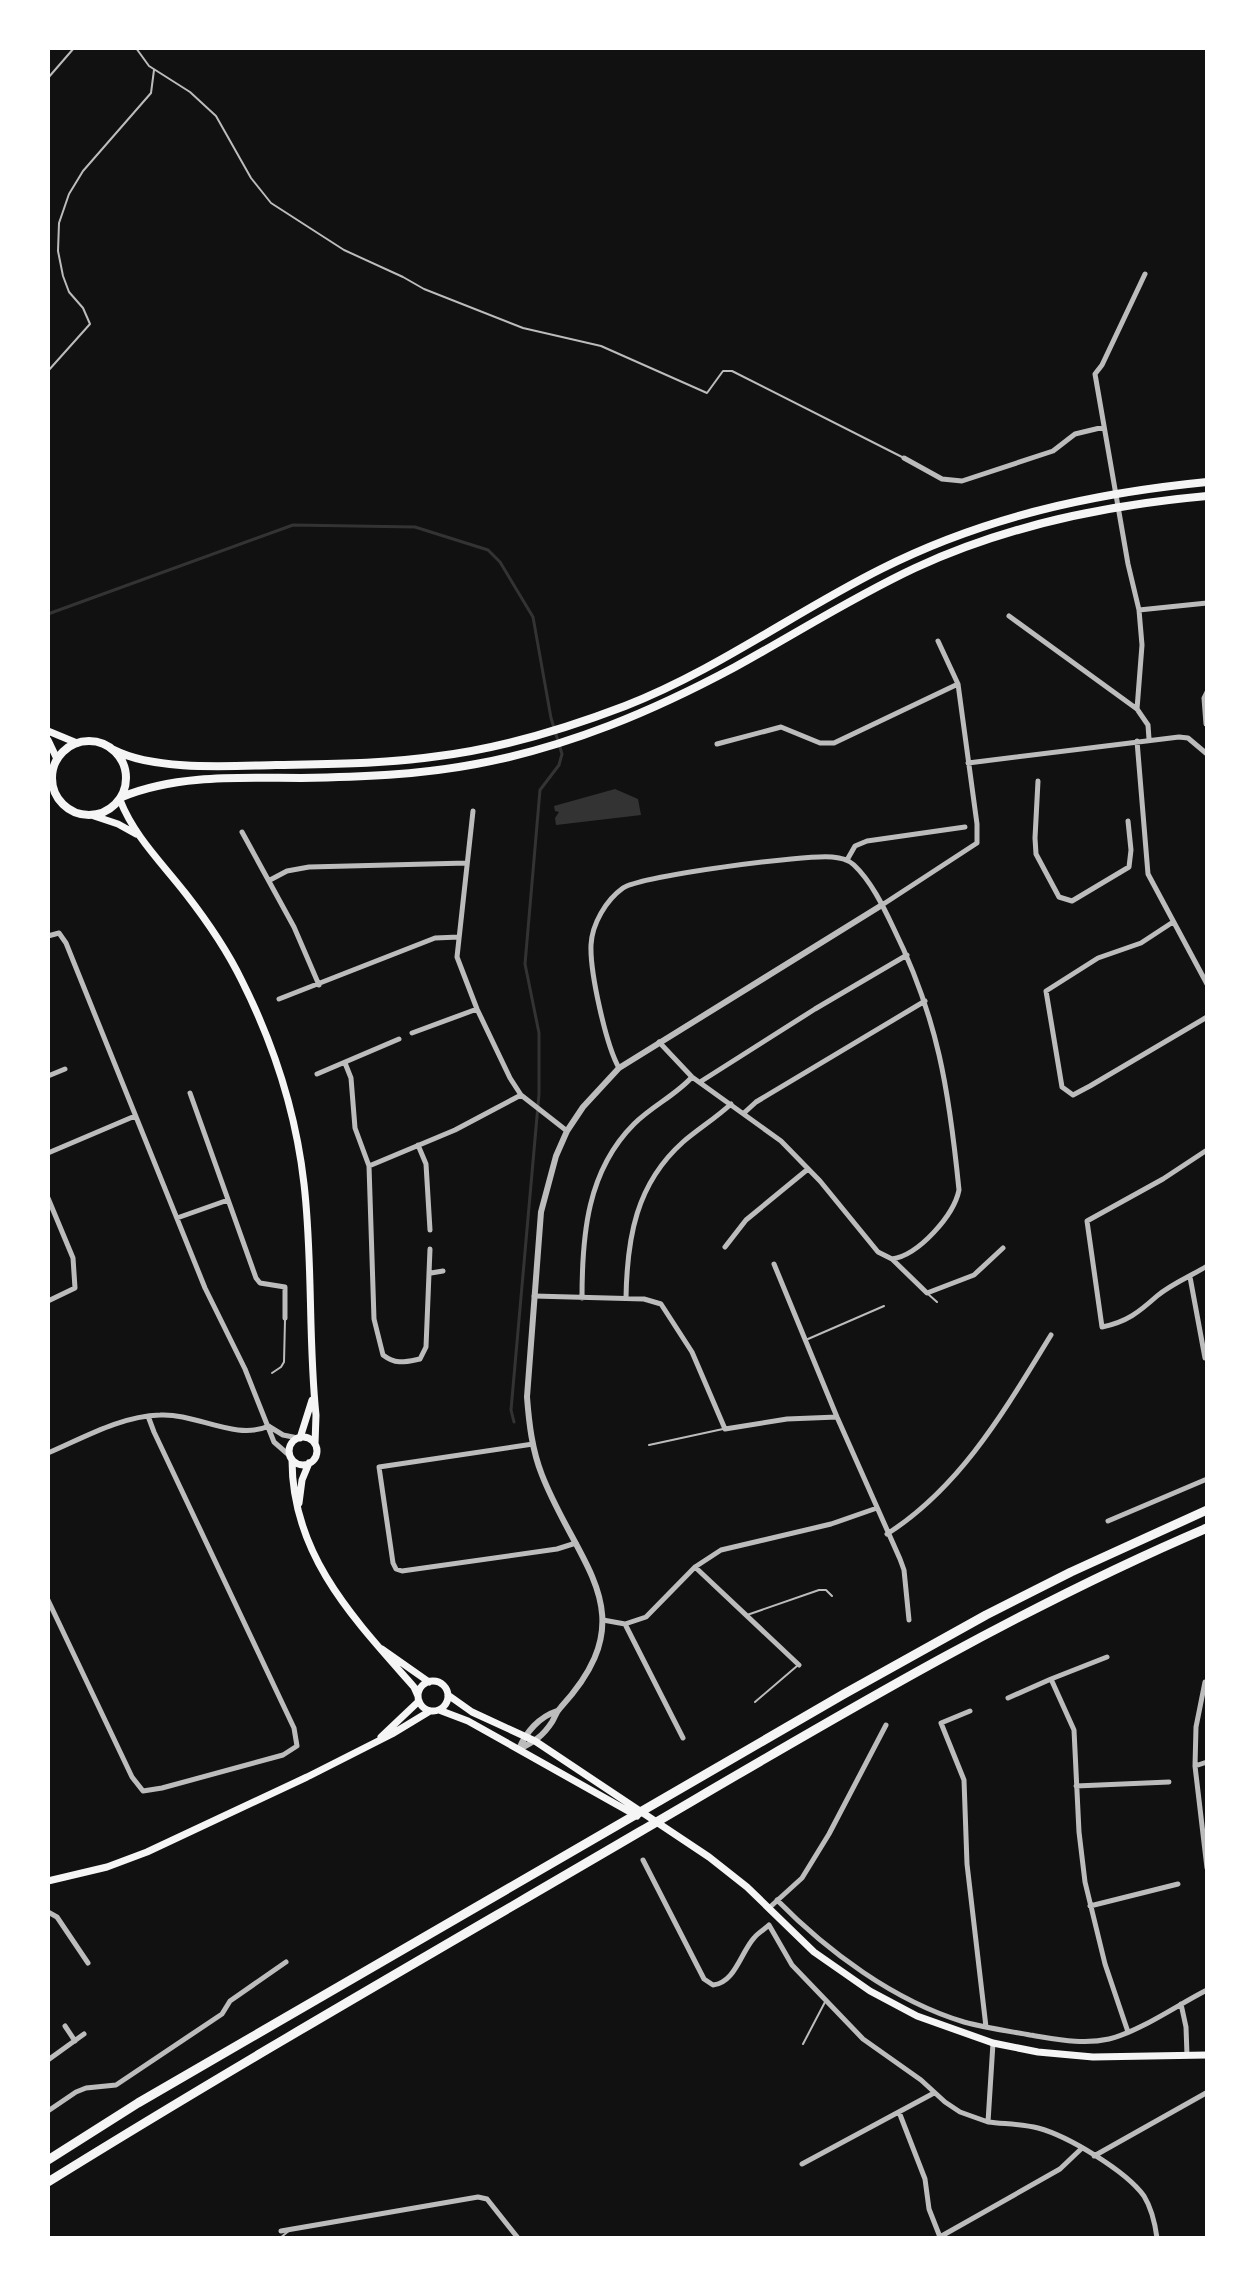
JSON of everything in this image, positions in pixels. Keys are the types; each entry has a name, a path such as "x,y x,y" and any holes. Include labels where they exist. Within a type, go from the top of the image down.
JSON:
{"highway":[{"path":"64,806 53,790 54,762 77,743 96,741 132,759 158,763 259,765 438,757 522,739 591,718 660,690 882,569 938,543 996,522 1079,500 1207,482"},
{"path":"48,800 79,815 94,816 109,810 121,798 147,788 259,778 356,777 424,772 526,752 595,732 667,702 870,591 968,546 1022,527 1067,516 1124,505 1207,496"},
{"path":"114,750 126,772 121,798"},
{"path":"48,2160 138,2103 986,1615 1083,1566 1207,1510"},
{"path":"48,2182 324,2015 854,1706 995,1629 1138,1558 1207,1528"}],"main road":[{"path":"48,731 77,743"},
{"path":"48,740 54,762"},
{"path":"121,798 137,835 195,905 228,956 255,1008 283,1082 296,1131 305,1186 316,1455 302,1480 299,1505"},
{"path":"94,816 137,835"},
{"path":"314,1394 299,1438 291,1445 292,1482 311,1547 329,1584 358,1625 414,1687 430,1711"},
{"path":"299,1438 308,1438 315,1444"},
{"path":"291,1458 302,1465 309,1463"},
{"path":"380,1648 429,1682 442,1684 448,1695 472,1712 535,1741 722,1867 814,1952 870,1991 917,2016 993,2043 1038,2052 1080,2056 1207,2055"},
{"path":"376,1741 419,1698 422,1687 429,1682"},
{"path":"439,1710 446,1704 448,1695"},
{"path":"48,1881 107,1867 147,1852 392,1734 430,1711 439,1710 456,1715 661,1827"}],"street":[{"path":"1137,709 1142,645 1139,610 1124,543 1095,374 1145,274"},
{"path":"904,458 942,479 962,481 1053,451 1075,434 1104,427"},
{"path":"1139,610 1207,603"},
{"path":"1009,616 1137,709 1148,725 1149,739"},
{"path":"519,1749 535,1741 580,1686 600,1642 603,1620 597,1588 541,1473 533,1444 527,1397 541,1212 546,1185 567,1131 583,1107 619,1068 977,843 958,684 938,641"},
{"path":"717,744 781,727 820,743 834,743 958,684"},
{"path":"1206,724 1204,698 1207,692"},
{"path":"967,763 1179,737 1188,738 1207,754"},
{"path":"1137,741 1145,860 1153,888 1207,984"},
{"path":"1038,781 1035,848 1056,893 1063,900 1072,901 1129,867 1128,821"},
{"path":"473,811 459,937 459,968 521,1095 567,1131"},
{"path":"847,860 855,846 867,841 965,827"},
{"path":"242,832 270,880 319,985"},
{"path":"619,1068 607,1043 591,943 598,920 624,887 667,876 763,863 829,856 847,860 856,867 882,905 907,955 939,1047 951,1105 959,1190 956,1203 912,1253 892,1259"},
{"path":"270,880 287,871 309,867 467,863"},
{"path":"1173,922 1141,943 1098,958 1046,991 1062,1087 1073,1095 1207,1017"},
{"path":"48,936 59,933 66,943 205,1288 245,1369 274,1442 291,1458"},
{"path":"279,999 435,938 459,937"},
{"path":"700,1082 907,955"},
{"path":"744,1113 768,1095 925,1001"},
{"path":"412,1033 477,1009"},
{"path":"317,1074 399,1039"},
{"path":"659,1042 692,1077 781,1141 809,1169 878,1252 892,1259 927,1293 974,1275 1003,1248"},
{"path":"345,1063 351,1078 355,1128 369,1166 374,1319 383,1355 391,1361 402,1363 420,1359 426,1347 430,1249"},
{"path":"48,1076 65,1069"},
{"path":"582,1298 582,1254 587,1217 606,1161 635,1123 692,1077"},
{"path":"190,1093 256,1278 260,1283 285,1287 285,1318"},
{"path":"369,1166 455,1130 521,1095"},
{"path":"626,1298 631,1228 648,1185 662,1162 731,1104"},
{"path":"48,1153 136,1116"},
{"path":"418,1145 426,1164 430,1230"},
{"path":"1207,1150 1163,1179 1087,1221 1102,1327 1116,1324 1146,1309 1158,1296 1207,1266"},
{"path":"725,1247 746,1220 809,1169"},
{"path":"48,1198 75,1269 75,1288 48,1301"},
{"path":"177,1218 228,1200"},
{"path":"774,1264 904,1570 909,1620"},
{"path":"431,1273 443,1271"},
{"path":"1190,1277 1205,1358"},
{"path":"534,1296 626,1298 661,1304 692,1352 725,1429 787,1419 837,1417"},
{"path":"887,1534 903,1524 972,1456 993,1429 1051,1335"},
{"path":"48,1453 118,1424 164,1414 254,1432 269,1426"},
{"path":"48,1600 132,1777 143,1791 283,1755 297,1746 294,1728 148,1416"},
{"path":"269,1426 283,1435 299,1438"},
{"path":"533,1444 379,1467 393,1563 396,1569 402,1571 557,1549 576,1543"},
{"path":"1108,1521 1207,1479"},
{"path":"603,1620 625,1624 646,1617 695,1567 721,1550 831,1524 877,1508"},
{"path":"695,1567 799,1665"},
{"path":"625,1624 683,1738"},
{"path":"1008,1698 1107,1657"},
{"path":"1051,1679 1074,1730 1079,1832 1090,1906 1111,1986 1128,2032"},
{"path":"1205,1682 1196,1727 1195,1766 1207,1868"},
{"path":"519,1749 525,1736 550,1713 557,1711"},
{"path":"970,1711 941,1723 966,1792 967,1864 986,2027"},
{"path":"769,1908 802,1878 836,1822 886,1725"},
{"path":"1195,1766 1207,1762"},
{"path":"1076,1786 1169,1782"},
{"path":"643,1860 704,1979 713,1985 720,1985 730,1976 754,1938 769,1925 792,1965 863,2039 960,2112 988,2122 1039,2129 1094,2156 1142,2194 1150,2206 1157,2238"},
{"path":"1090,1906 1178,1884"},
{"path":"777,1900 832,1951 877,1980 945,2014 986,2027 1073,2041 1103,2040 1128,2032 1207,1990"},
{"path":"48,1912 57,1917 88,1963"},
{"path":"48,2111 86,2088 116,2085 222,2014 230,2001 286,1962"},
{"path":"1180,2004 1186,2027 1187,2055"},
{"path":"65,2026 75,2041"},
{"path":"48,2060 84,2034"},
{"path":"988,2122 993,2043"},
{"path":"802,2164 934,2093"},
{"path":"1094,2156 1206,2093"},
{"path":"899,2112 925,2179 929,2209 939,2237 1060,2169 1081,2149"},
{"path":"280,2234 290,2229 478,2197 487,2199 518,2238"}],"lane":[{"path":"48,78 74,48"},
{"path":"136,48 153,69 190,92 212,112 251,178 271,203 353,255 424,289 523,328 601,346 707,393 720,374 730,370 904,458"},
{"path":"48,371 90,324 83,308 69,292 58,259 58,229 64,206 83,171 151,93 153,69"},
{"path":"927,1293 937,1302"},
{"path":"806,1339 884,1306"},
{"path":"272,1373 284,1362 285,1318"},
{"path":"649,1445 725,1429"},
{"path":"746,1615 819,1590 826,1590 832,1596"},
{"path":"755,1702 799,1665"},
{"path":"803,2044 825,2001"}],"shaded area":[{"path":"615,789 638,799 641,815 556,825 555,818 559,812 555,811 554,806"}],"waterway":[{"path":"48,614 293,525 415,527 488,550 500,562 533,617 551,718 562,754 559,765 540,790 525,964 539,1033 539,1094 511,1410 514,1422"}]}
